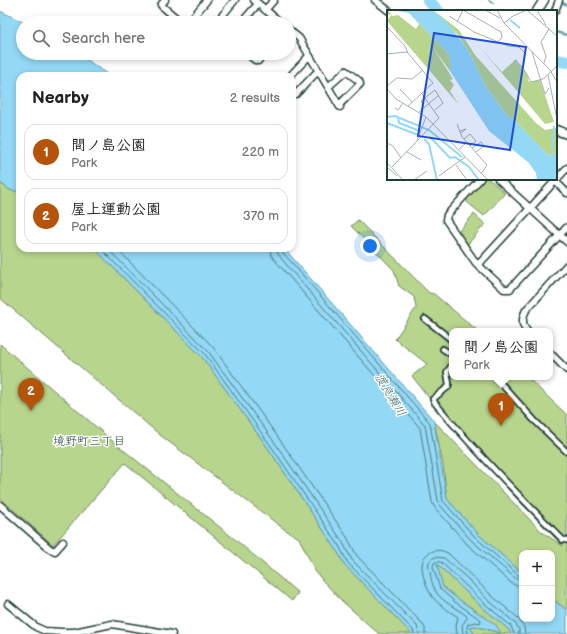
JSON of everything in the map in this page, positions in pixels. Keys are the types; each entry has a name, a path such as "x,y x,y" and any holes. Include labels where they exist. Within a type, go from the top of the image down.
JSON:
{"street":[{"path":"165,0 161,4 162,6 174,16"},
{"path":"194,16 207,0"},
{"path":"222,16 235,0"},
{"path":"265,10 274,0"},
{"path":"375,0 388,10"},
{"path":"538,10 544,0"},
{"path":"555,10 559,0"},
{"path":"246,16 256,2 272,16"},
{"path":"296,36 299,38 318,72 340,106 360,84 359,81 346,71 328,87"},
{"path":"294,72 309,56"},
{"path":"296,94 318,72"},
{"path":"557,130 567,134"},
{"path":"557,179 567,168"},
{"path":"479,180 447,216 446,220 478,265 504,289 508,290 567,227"},
{"path":"499,180 567,242"},
{"path":"478,265 555,181 567,193"},
{"path":"525,328 523,325 523,315 526,310 567,265"},
{"path":"425,319 449,338"},
{"path":"443,349 449,353"},
{"path":"553,357 567,370"},
{"path":"449,367 447,372 449,384 433,399 435,403 456,428 531,507 564,540 567,540"},
{"path":"498,380 534,420 567,452"},
{"path":"0,505 50,549 55,551 63,542"},
{"path":"8,604 36,627 45,631 74,632 112,624 172,634"}],"green space":[{"path":"484,180 490,180 505,193 484,216 467,202 467,198"},
{"path":"0,183 10,190 16,191 16,252 98,252 202,357 268,448 334,546 345,565 412,634 379,634 342,601 323,581 315,571 299,538 284,529 160,435 0,298"},
{"path":"474,214 485,224 467,245 458,232"},
{"path":"358,220 429,293 434,294 474,328 449,328 449,380 530,380 567,415 567,610 555,601 555,550 519,550 519,570 478,534 447,499 443,465 434,421 542,532 563,546 485,464 412,376 427,364 395,339 416,308 414,297 399,286 394,270 351,226"},
{"path":"0,344 116,444 237,541 298,593 292,601 125,463 53,545 0,498"},
{"path":"436,563 481,606 508,629 511,634 474,634 470,626 500,633 475,610 443,587"}],"water":[{"path":"0,11 16,19 16,60 87,60 104,72 16,72 16,191 10,190 0,183"},
{"name":"渡良瀬川","path":"98,252 287,252 434,421 447,499 478,534 519,570 519,622 555,622 555,601 567,610 567,634 511,634 508,629 481,606 437,564 443,587 496,625 501,633 475,626 470,627 474,634 412,634 345,565 334,546 268,448 202,357"}],"waterway":[{"path":"428,0 437,10"},
{"path":"489,0 493,3"},
{"path":"561,2 567,5"},
{"path":"557,32 567,35"},
{"path":"557,60 567,62"}],"place":[{"name":"屋上運動公園","path":"31,411"},
{"name":"間ノ島公園","path":"501,426"}],"district":[{"name":"境野町三丁目","path":"89,441"}]}
